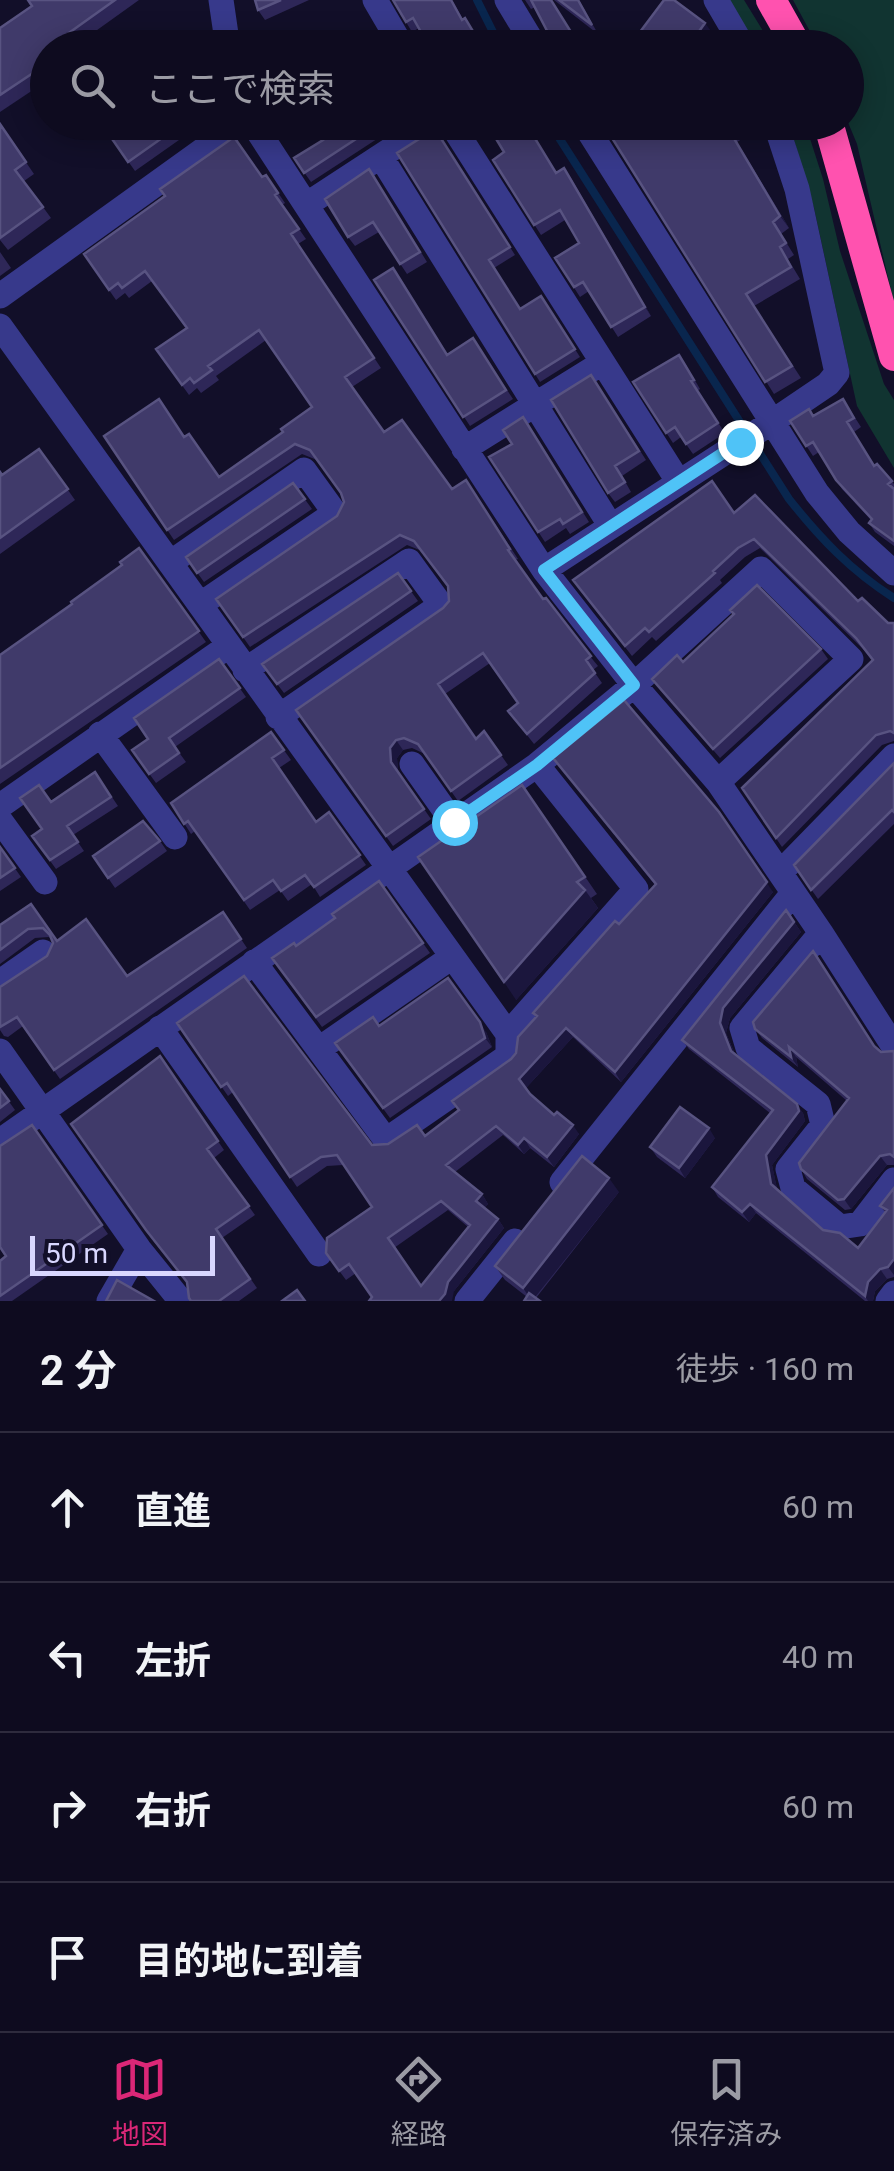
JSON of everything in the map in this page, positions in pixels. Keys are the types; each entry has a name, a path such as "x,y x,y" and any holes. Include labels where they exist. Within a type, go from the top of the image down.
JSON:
{"highway":[{"path":"771,0 788,30"},
{"path":"833,140 894,356"}],"street":[{"path":"222,0 226,30"},
{"path":"375,0 392,30"},
{"path":"507,0 525,30"},
{"path":"716,0 734,30"},
{"path":"0,296 217,140"},
{"path":"264,140 544,570 634,685 718,782 822,933 894,1047"},
{"path":"306,205 406,140"},
{"path":"461,140 678,481"},
{"path":"595,140 817,493 849,532 894,573"},
{"path":"544,570 772,422 828,384 837,373 807,227 780,140"},
{"path":"381,157 610,525"},
{"path":"0,326 508,1034 508,1056 386,1140 254,962"},
{"path":"464,448 602,363"},
{"path":"170,563 304,470 335,513 201,604"},
{"path":"244,670 410,561 440,605 278,717"},
{"path":"0,1141 537,765 634,685 761,569 851,660 718,782"},
{"path":"0,806 228,647"},
{"path":"100,734 175,837"},
{"path":"552,1195 786,883 894,756"},
{"path":"412,764 454,822"},
{"path":"508,1034 636,889 537,765"},
{"path":"0,820 45,882"},
{"path":"822,933 742,1028 748,1048 818,1104 823,1124 788,1169 792,1188 840,1227 860,1224 894,1180"},
{"path":"0,982 42,952"},
{"path":"320,1049 452,956"},
{"path":"160,1028 319,1254"},
{"path":"0,1051 180,1301"},
{"path":"467,1301 528,1226"},
{"path":"109,1301 139,1249"},
{"path":"888,1301 894,1292"}],"green space":[{"path":"726,0 744,0 763,30 745,30"},
{"path":"793,0 894,0 894,303 855,140 864,140 864,30 809,30"},
{"path":"794,140 810,140 840,251 884,384 894,400 894,468 857,406 814,208"}],"building":[{"path":"28,0 115,0 73,30 30,30 30,75 0,95 0,28 32,6"},
{"path":"255,0 281,0 258,10"},
{"path":"393,0 451,0 472,30 420,30 413,18 406,22"},
{"path":"531,0 551,0 570,30 547,30"},
{"path":"559,0 578,0 592,25"},
{"path":"664,0 674,0 705,23 700,30 642,30"},
{"path":"0,124 26,162 15,170 43,207 0,238"},
{"path":"113,140 159,140 128,162"},
{"path":"230,140 236,140 278,193 275,195 299,229 291,234 374,358 345,377 384,432 402,420 452,489 466,480 508,550 591,656 586,660 595,673 527,734 508,711 518,703 483,653 438,684 476,739 484,731 501,755 451,791 418,744 404,738 396,740 390,748 391,762 424,809 386,836 296,710 443,608 449,601 448,586 414,541 400,535 243,637 216,599 337,516 344,502 310,450 295,444 167,530 104,436 159,399 184,437 189,434 219,477 312,407 259,330 208,366 212,370 194,383 190,378 182,385 156,349 187,328 145,271 122,288 118,283 109,290 84,254 165,196 160,189"},
{"path":"323,140 354,140 304,173 294,158"},
{"path":"418,140 442,140 510,247 489,260 520,309 541,296 575,349 535,374 397,153"},
{"path":"497,140 536,140 556,173 564,168 645,307 611,327 583,282 574,287 555,258 579,243 560,210 534,225 493,160 504,152"},
{"path":"613,140 735,140 780,216 773,222 786,243 780,247 791,267 746,294 792,366 765,382"},
{"path":"369,169 420,252 400,264 373,222 348,237 325,199"},
{"path":"393,268 447,355 473,338 506,390 463,417 374,280"},
{"path":"679,355 718,423 686,444 675,427 666,433 633,382"},
{"path":"591,375 639,451 615,466 625,482 608,493 551,400"},
{"path":"843,399 854,418 847,422 874,466 877,464 892,481 888,484 894,489 894,541 869,523 872,519 836,480 813,442 806,446 790,421 809,409 813,416"},
{"path":"523,417 582,512 563,524 560,519 538,532 489,457 512,444 503,430"},
{"path":"39,449 68,489 0,538 0,472 2,475"},
{"path":"712,481 734,513 755,495 858,601 862,598 888,623 894,623 894,733 876,735 776,838 742,788 873,660 856,638 754,539 738,548 649,632 645,628 625,646 573,580"},
{"path":"293,483 305,499 197,573 186,557"},
{"path":"139,548 199,631 0,768 0,655 72,604"},
{"path":"398,573 411,591 277,684 262,664"},
{"path":"757,585 821,649 713,749 652,679 677,655 683,662 734,614 730,610"},
{"path":"219,659 240,688 169,738 179,753 149,774 132,750 148,739 134,718"},
{"path":"624,700 719,812 767,882 615,1072 566,1028 519,1079 554,1115 557,1112 573,1125 547,1157 524,1138 518,1145 496,1126 446,1165 482,1194 476,1201 498,1219 448,1282 439,1301 369,1301 372,1297 349,1264 339,1271 326,1253 327,1238 372,1207 337,1155 321,1157 290,1177 227,1083 221,1087 177,1023 244,976 372,1145 388,1144 417,1125 425,1136 459,1110 452,1101 511,1059 518,1037 537,1016 533,1013 615,921 619,924 656,884 553,758","holes":["441,1201 470,1225 421,1286 388,1238"]},
{"path":"271,732 284,750 272,758 316,822 329,812 360,855 314,887 305,875 281,891 273,880 244,900 171,803"},
{"path":"894,763 894,812 811,890 794,865"},
{"path":"95,772 111,797 67,826 78,842 50,860 32,836 42,829 20,798 39,785 51,802"},
{"path":"522,785 585,877 577,882 585,890 504,982 418,857"},
{"path":"143,821 160,841 108,878 93,856"},
{"path":"0,847 15,868 0,878"},
{"path":"379,881 423,943 316,1017 272,958 335,918 332,914"},
{"path":"31,904 57,941 86,919 127,976 223,912 241,939 54,1070 17,1017 0,1027 0,987 47,956 53,943 43,928 28,929 0,950 0,925"},
{"path":"786,910 794,922 723,1008 720,1023 731,1051 797,1104 799,1111 766,1155 771,1184 823,1230 840,1233 858,1248 887,1210 880,1206 894,1188 894,1259 868,1282 865,1296 750,1204 742,1212 712,1187 773,1110 682,1040"},
{"path":"813,951 874,1046 881,1052 894,1051 894,1157 880,1156 844,1199 838,1200 799,1163 849,1098 789,1047 791,1057 755,1029 753,1022"},
{"path":"448,978 480,1022 485,1038 383,1108 335,1043 373,1017 379,1026"},
{"path":"160,1056 218,1141 207,1149 249,1206 216,1229 250,1279 219,1301 191,1301 187,1282 71,1124"},
{"path":"0,1089 9,1101 0,1108"},
{"path":"680,1107 709,1128 679,1168 650,1147"},
{"path":"32,1125 102,1225 0,1296 0,1261 6,1256 0,1247 0,1146"},
{"path":"582,1156 609,1178 523,1288 495,1266"},
{"path":"117,1280 154,1301 106,1301"},
{"path":"297,1290 305,1301 282,1301"},
{"path":"529,1293 540,1301 524,1301"}],"waterway":[{"path":"477,0 492,30"},
{"path":"560,140 789,499 837,553 894,598"}],"route":[{"path":"454,822 537,765 634,685 544,570 740,442"}]}
